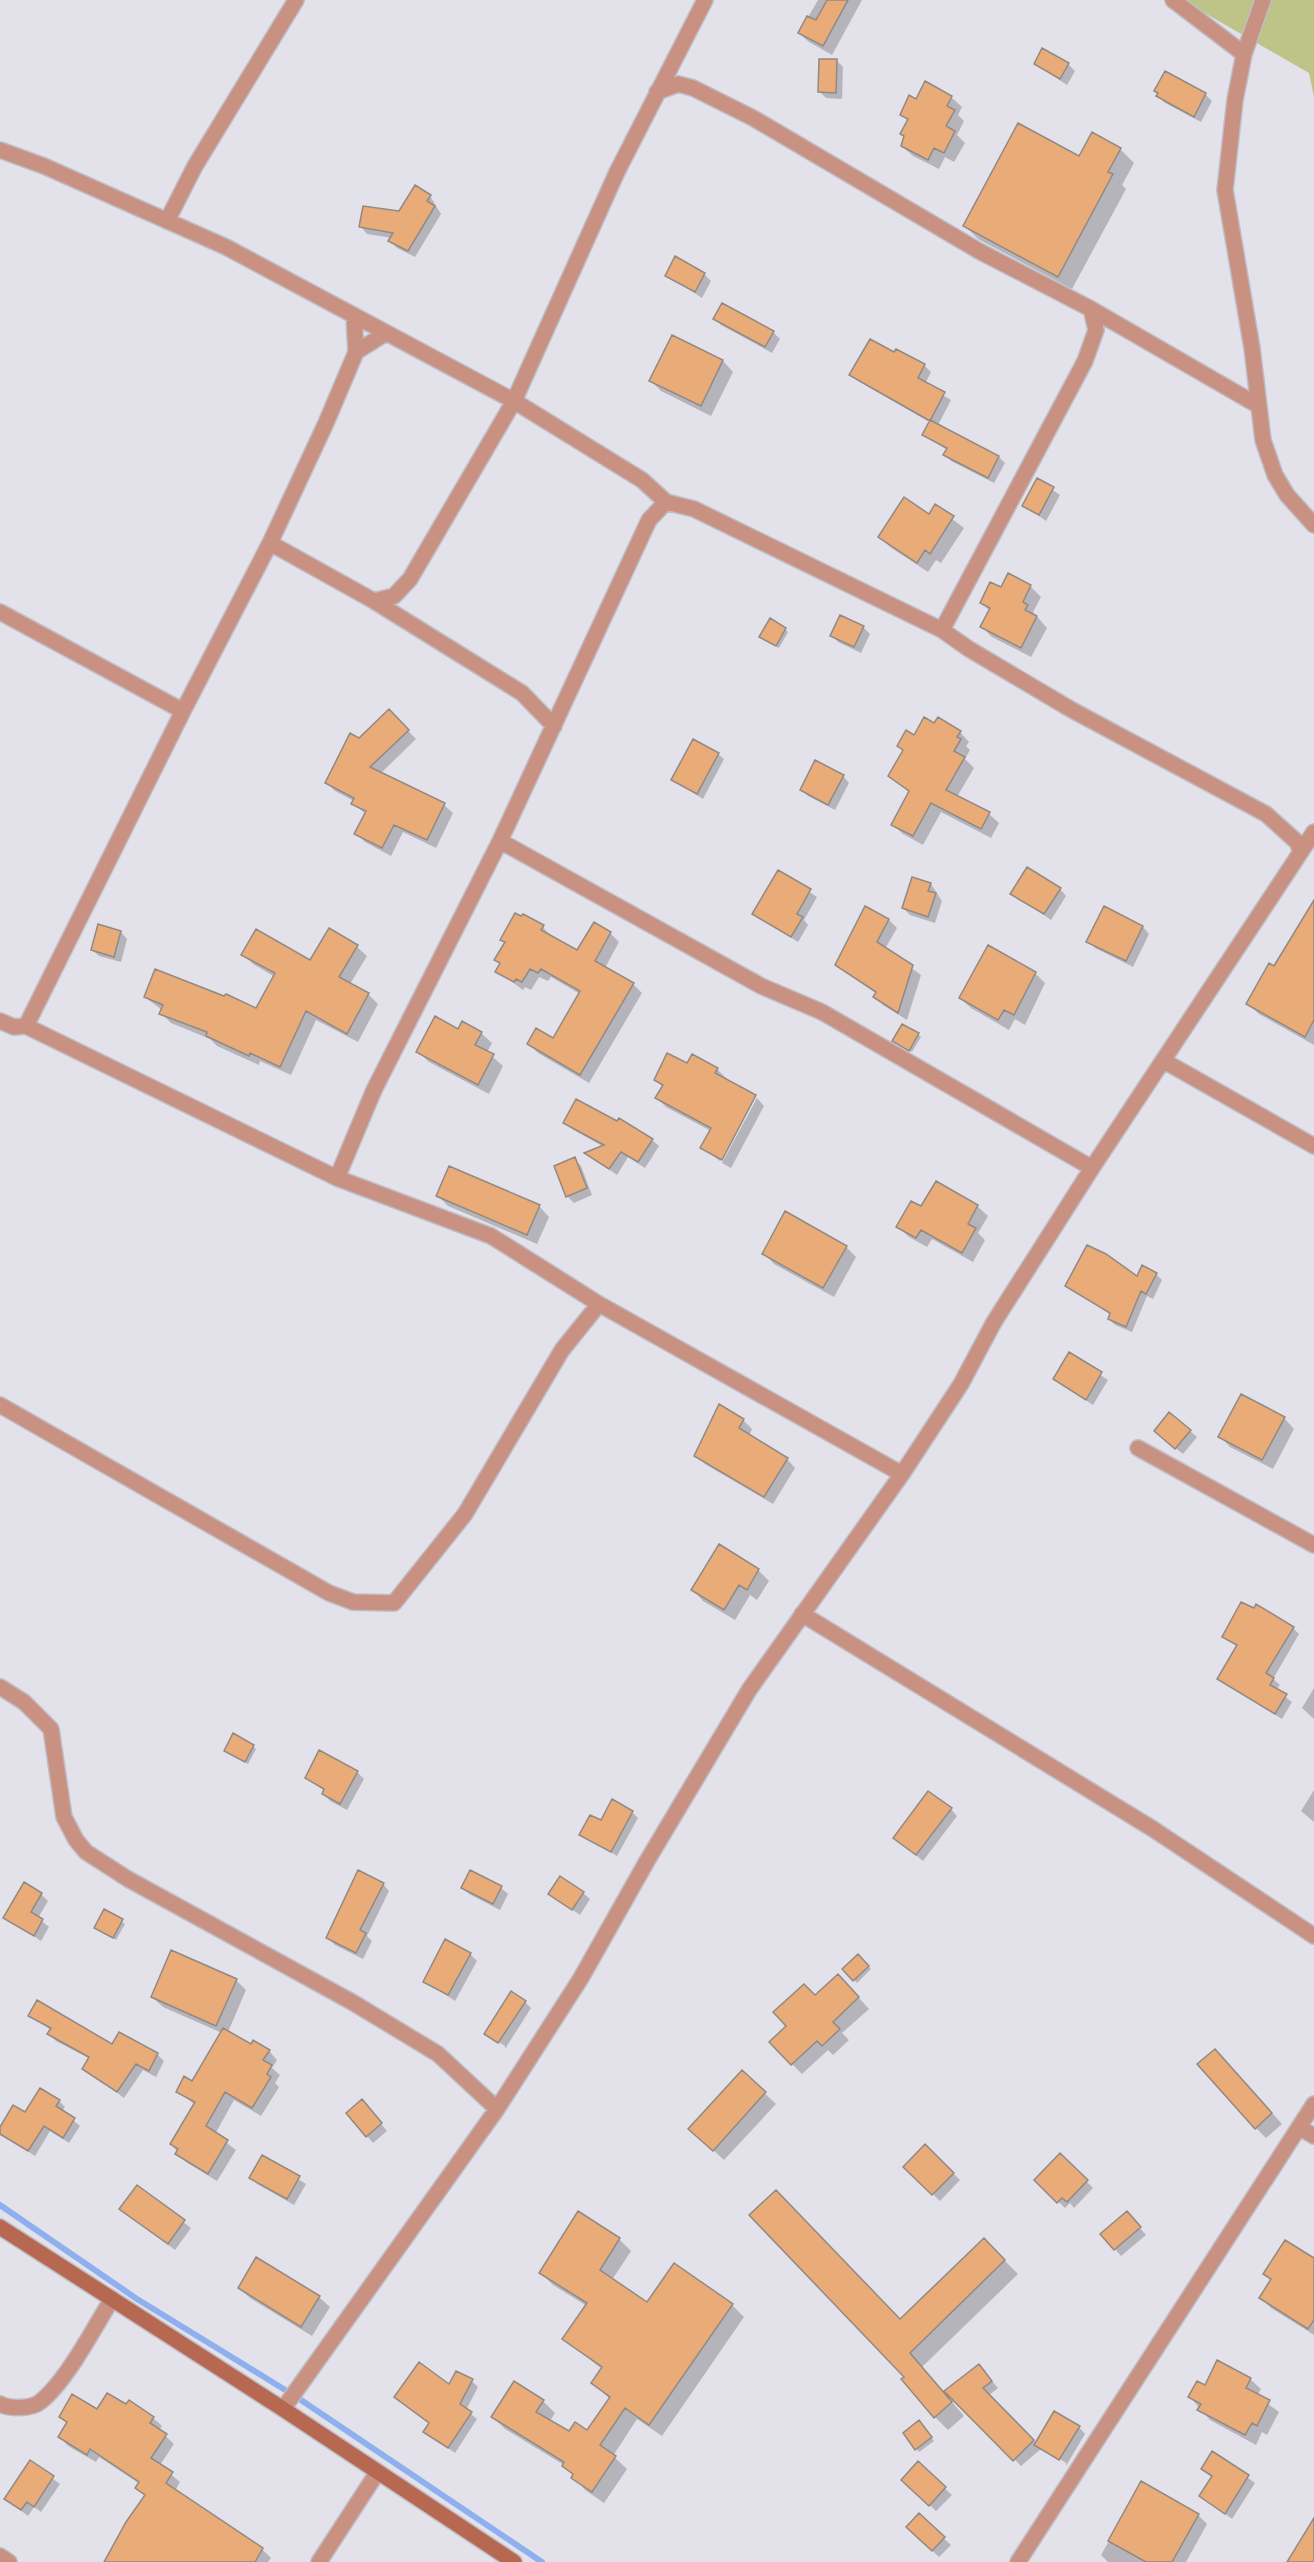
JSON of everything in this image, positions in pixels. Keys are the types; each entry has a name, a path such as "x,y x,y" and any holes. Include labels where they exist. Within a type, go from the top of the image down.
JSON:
{"main road":[{"path":"0,2227 283,2409 514,2562"}],"street":[{"path":"167,220 195,166 296,0"},
{"path":"374,601 394,596 410,579 514,401 617,172 705,0"},
{"path":"1173,0 1244,54"},
{"path":"1263,0 1244,54 1235,100 1225,190 1242,283 1263,440 1275,475 1287,495 1314,525"},
{"path":"657,92 678,84 693,88 725,103 979,251 1091,309 1259,406"},
{"path":"0,150 44,166 226,247 514,401 642,480 666,502 694,509 942,630 969,649 1072,710 1266,814 1297,842 1301,852"},
{"path":"942,630 1085,361 1096,330 1091,309"},
{"path":"26,1026 183,711 270,543 356,352 354,316"},
{"path":"356,352 386,333"},
{"path":"337,1178 374,1090 500,841 649,520 666,502"},
{"path":"270,543 374,601 522,693 554,726"},
{"path":"0,612 183,711"},
{"path":"283,2409 497,2109 581,1978 646,1861 748,1690 902,1474 961,1384 994,1322 1092,1168 1314,831"},
{"path":"500,841 759,985 822,1012 1092,1168"},
{"path":"0,1021 14,1027 26,1026 337,1178 491,1236 599,1305 902,1474"},
{"path":"1164,1061 1314,1146"},
{"path":"0,1405 329,1593 353,1602 394,1603 465,1514 562,1350 599,1305"},
{"path":"1138,1448 1314,1545"},
{"path":"802,1614 1153,1829 1314,1936"},
{"path":"0,1687 24,1702 51,1729 64,1817 76,1840 86,1852 138,1884 352,2002 438,2054 497,2109"},
{"path":"1018,2562 1314,2104"},
{"path":"1299,2127 1314,2136"},
{"path":"0,2404 9,2408 39,2403 58,2384 112,2299"},
{"path":"319,2562 378,2473"},
{"path":"0,2556 9,2562"}],"green space":[{"path":"1182,0 1314,0 1314,97 1309,73"}],"building":[{"path":"827,0 848,0 823,46 798,33 807,16 816,20"},
{"path":"1042,48 1069,63 1060,79 1034,64"},
{"path":"819,59 837,59 836,93 818,92"},
{"path":"1165,71 1206,93 1194,117 1156,96 1158,93 1154,91"},
{"path":"925,81 952,96 947,106 955,110 946,126 955,131 944,153 934,148 928,160 901,146 904,136 900,134 908,119 900,115 909,95 916,99"},
{"path":"1018,123 1079,156 1092,132 1121,148 1108,172 1113,174 1058,277 963,226"},
{"path":"415,185 431,195 427,201 435,206 408,251 388,241 393,233 359,227 363,206 399,211"},
{"path":"675,256 705,273 695,292 665,276"},
{"path":"722,303 774,331 765,347 713,319"},
{"path":"672,335 723,360 701,406 649,381"},
{"path":"870,339 894,352 896,349 925,364 918,378 945,392 930,421 849,375"},
{"path":"930,420 999,456 988,478 943,455 947,448 922,435"},
{"path":"1037,478 1054,487 1039,515 1022,506"},
{"path":"904,497 929,514 935,504 954,516 930,554 925,550 917,563 878,537"},
{"path":"1008,573 1031,585 1023,602 1028,605 1025,610 1037,616 1021,648 980,627 990,608 980,603 990,582 1001,587"},
{"path":"840,615 864,626 854,647 830,636"},
{"path":"770,618 786,628 776,646 759,637"},
{"path":"389,709 409,730 370,767 445,803 427,840 394,825 382,848 354,834 366,811 351,804 354,798 325,783 350,733 359,738"},
{"path":"924,717 934,723 938,717 961,731 957,737 961,739 954,751 965,757 946,790 990,812 981,829 931,803 913,836 891,825 909,791 888,776 903,750 897,746 906,730 914,735"},
{"path":"693,739 719,753 697,794 671,780"},
{"path":"815,760 844,775 828,805 800,790"},
{"path":"1027,867 1061,888 1044,914 1010,894"},
{"path":"778,870 811,889 797,914 803,917 791,937 752,914"},
{"path":"912,877 931,883 928,891 936,893 928,917 902,908"},
{"path":"1314,900 1314,1020 1305,1037 1246,1004 1269,963 1274,966"},
{"path":"865,906 889,919 877,942 913,965 898,1013 873,997 876,992 835,965"},
{"path":"1104,906 1143,926 1126,961 1086,942"},
{"path":"515,913 521,916 523,914 544,925 541,930 577,950 594,922 611,932 595,961 634,983 580,1075 527,1044 536,1028 553,1038 580,991 541,969 538,973 530,969 522,982 516,979 514,982 495,972 500,963 494,960 505,942 500,940"},
{"path":"98,924 121,931 114,957 91,950"},
{"path":"329,928 358,945 339,977 369,993 347,1034 306,1011 280,1067 250,1053 249,1056 206,1036 207,1032 159,1014 163,1005 144,997 155,969 224,996 226,994 256,1008 275,973 241,955 256,929 310,960"},
{"path":"988,945 1036,972 1014,1015 1004,1010 998,1020 959,998"},
{"path":"435,1016 458,1029 462,1021 482,1032 475,1045 494,1054 478,1085 416,1052"},
{"path":"902,1024 919,1033 909,1051 892,1041"},
{"path":"667,1053 687,1063 692,1054 718,1068 715,1073 756,1095 722,1160 700,1148 711,1128 655,1098 663,1085 654,1080"},
{"path":"576,1099 617,1121 619,1118 653,1139 638,1162 621,1152 609,1169 584,1153 604,1145 563,1123"},
{"path":"575,1157 587,1188 566,1197 554,1166"},
{"path":"449,1166 540,1205 527,1235 436,1196"},
{"path":"936,1181 978,1205 968,1224 976,1228 962,1253 921,1230 916,1238 896,1227 911,1201 921,1206"},
{"path":"785,1211 847,1246 823,1288 762,1254"},
{"path":"1087,1245 1106,1254 1137,1276 1142,1265 1157,1273 1146,1294 1141,1291 1126,1327 1108,1319 1110,1313 1065,1286"},
{"path":"1069,1352 1102,1372 1086,1400 1053,1379"},
{"path":"1241,1394 1285,1417 1262,1460 1218,1437"},
{"path":"719,1404 744,1419 739,1428 788,1458 764,1497 694,1456"},
{"path":"1169,1412 1191,1430 1175,1449 1154,1431"},
{"path":"719,1544 759,1569 747,1590 739,1585 724,1610 691,1590"},
{"path":"1241,1602 1254,1608 1256,1604 1294,1627 1266,1673 1274,1678 1270,1685 1287,1694 1275,1714 1217,1679 1237,1645 1222,1637"},
{"path":"233,1733 254,1745 245,1762 224,1751"},
{"path":"319,1750 358,1771 340,1804 322,1794 324,1789 305,1778"},
{"path":"928,1791 952,1808 916,1855 893,1838"},
{"path":"612,1799 633,1811 611,1852 579,1835 590,1815 601,1820"},
{"path":"358,1870 384,1883 360,1930 366,1933 356,1953 326,1938"},
{"path":"470,1870 502,1886 493,1904 461,1888"},
{"path":"560,1876 584,1892 572,1910 548,1894"},
{"path":"24,1882 42,1893 31,1912 43,1919 34,1936 3,1918"},
{"path":"104,1909 123,1919 113,1938 94,1928"},
{"path":"445,1939 471,1953 448,1995 423,1982"},
{"path":"171,1950 237,1979 216,2026 151,1997"},
{"path":"858,1954 869,1966 853,1981 842,1969"},
{"path":"838,1974 859,1997 833,2022 840,2029 822,2046 817,2041 791,2065 769,2042 786,2026 773,2012 804,1984 815,1995"},
{"path":"511,1991 526,2001 498,2043 484,2034"},
{"path":"37,2000 112,2044 119,2032 158,2053 149,2071 136,2064 117,2092 82,2069 89,2057 47,2034 51,2028 28,2016"},
{"path":"223,2028 251,2044 253,2040 270,2050 263,2060 272,2065 267,2074 271,2077 252,2108 225,2092 206,2126 228,2140 208,2174 175,2154 178,2149 170,2144 195,2102 176,2092 184,2076 192,2081"},
{"path":"1215,2049 1272,2113 1255,2129 1197,2064"},
{"path":"742,2070 766,2092 713,2151 688,2129"},
{"path":"40,2088 60,2100 56,2106 75,2118 63,2138 44,2126 28,2151 0,2134 0,2127 13,2105 25,2112"},
{"path":"362,2099 382,2123 366,2137 346,2113"},
{"path":"925,2144 954,2173 932,2195 903,2167"},
{"path":"1060,2153 1088,2180 1067,2202 1062,2198 1057,2203 1034,2180"},
{"path":"262,2155 300,2176 287,2199 249,2178"},
{"path":"137,2185 185,2220 168,2244 119,2209"},
{"path":"776,2190 900,2319 984,2238 1005,2260 910,2353 952,2402 934,2418 901,2379 904,2377 749,2215"},
{"path":"578,2211 620,2238 600,2270 647,2302 674,2263 733,2304 649,2425 625,2408 600,2445 616,2456 592,2492 571,2478 573,2474 562,2466 564,2462 491,2417 514,2381 544,2400 536,2412 569,2431 575,2422 587,2430 610,2397 591,2383 602,2367 562,2339 587,2303 539,2273"},
{"path":"1127,2211 1141,2227 1114,2250 1100,2234"},
{"path":"1285,2240 1314,2258 1314,2320 1308,2329 1259,2298 1271,2279 1263,2274"},
{"path":"256,2257 320,2296 301,2327 238,2288"},
{"path":"1217,2360 1251,2378 1246,2388 1270,2400 1257,2426 1252,2423 1245,2435 1197,2410 1201,2404 1188,2397 1197,2381 1205,2385"},
{"path":"419,2362 449,2384 456,2371 473,2379 460,2404 472,2412 448,2448 423,2432 429,2423 394,2397"},
{"path":"979,2364 992,2381 983,2388 1034,2440 1013,2461 944,2391"},
{"path":"107,2393 126,2404 129,2400 154,2417 150,2423 167,2434 151,2458 173,2472 166,2483 263,2548 255,2562 104,2562 126,2522 145,2495 135,2488 139,2482 90,2449 87,2455 58,2437 67,2422 59,2417 72,2394 97,2409"},
{"path":"1054,2411 1080,2426 1059,2460 1034,2445"},
{"path":"919,2420 932,2437 915,2450 903,2433"},
{"path":"1212,2451 1249,2475 1225,2514 1199,2496 1212,2476 1201,2469"},
{"path":"30,2460 54,2476 34,2507 27,2502 21,2510 4,2499"},
{"path":"918,2461 946,2487 929,2506 901,2480"},
{"path":"1141,2481 1199,2514 1172,2562 1146,2562 1108,2541"},
{"path":"919,2513 945,2537 932,2551 906,2527"},
{"path":"1314,2518 1314,2562 1287,2562"}],"waterway":[{"path":"0,2205 137,2299 295,2396 542,2562"}]}
